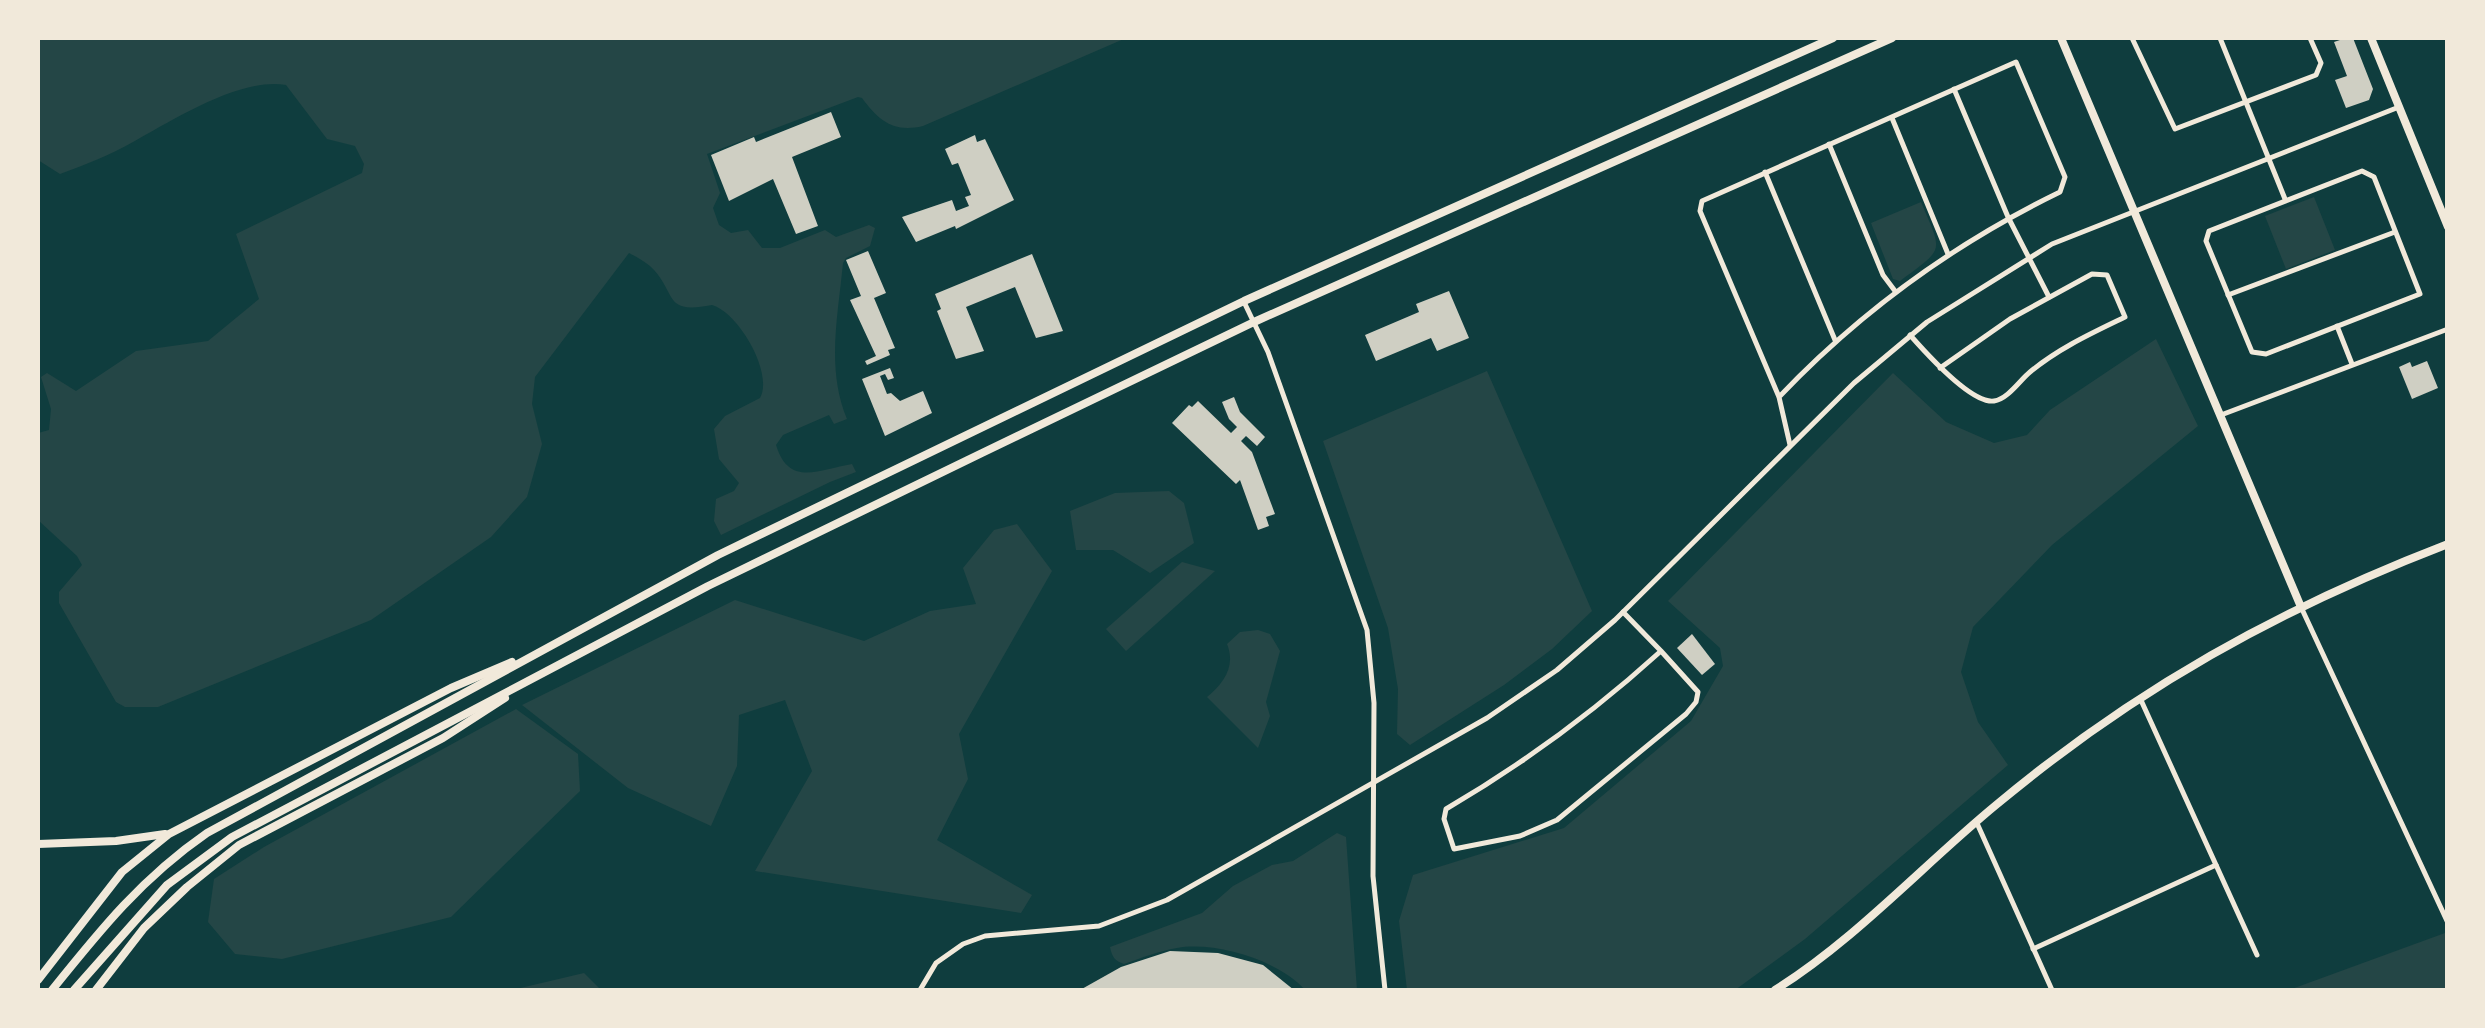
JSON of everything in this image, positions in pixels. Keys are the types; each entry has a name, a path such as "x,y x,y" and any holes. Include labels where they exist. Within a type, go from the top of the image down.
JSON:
{"main road":[{"path":"52,990 140,885 207,832 707,560 1244,301 1833,38"},
{"path":"74,990 166,885 232,837 708,586 1254,322 1892,38"},
{"path":"2062,38 2302,608"},
{"path":"2371,38 2448,227"},
{"path":"1775,990 1836,945 1976,821 2139,696 2230,642 2448,544"},
{"path":"38,980 122,872 170,834 451,688 535,653"},
{"path":"96,990 144,928 186,887 240,845 442,738 542,674"},
{"path":"38,844 170,834"}],"street":[{"path":"2132,38 2175,128 2316,75 2321,63 2310,38"},
{"path":"2220,38 2285,200"},
{"path":"1778,397 1835,340 1894,291 2008,217 2060,192 2065,177 2016,62 1702,201 1700,211 1778,397 1790,445"},
{"path":"1954,88 2008,217 2049,297"},
{"path":"920,990 936,963 963,944 986,936 1078,929 1124,918 1167,900 1487,718 1557,670 1623,612 1854,383 1910,335 1972,291 2029,257 2134,210 2400,107"},
{"path":"1891,117 1948,254"},
{"path":"1829,144 1883,275 1894,291"},
{"path":"2362,171 2374,177 2420,294 2258,354 2250,349 2206,242 2209,231 2285,200 2362,171"},
{"path":"1765,172 1835,340"},
{"path":"2228,295 2396,232"},
{"path":"1910,335 1940,368 1982,399 1994,402 2056,353 2124,317 2107,275 2092,274 2049,297 1976,340 1940,368"},
{"path":"1244,301 1367,630 1372,661 1375,782 1373,876 1385,990"},
{"path":"2337,326 2352,364"},
{"path":"2218,416 2448,329"},
{"path":"2302,608 2448,923"},
{"path":"1623,612 1661,651 1698,692 1696,702 1557,820 1520,836 1454,849 1444,819 1446,809 1487,785 1597,706 1661,651"},
{"path":"2139,696 2257,954"},
{"path":"1976,821 2052,990"},
{"path":"2034,949 2216,865"}],"shaded area":[{"path":"38,38 1126,38 923,126 904,128 888,123 858,97 707,154 720,193 713,208 719,225 731,233 748,230 762,248 780,248 825,230 836,237 869,225 875,228 870,246 843,263 835,362 847,419 834,424 829,415 783,435 776,445 789,467 797,471 816,472 852,464 856,472 721,535 714,521 716,499 734,491 739,483 719,459 714,429 725,416 760,398 763,387 758,359 742,331 722,310 712,305 677,304 650,266 629,253 535,377 532,404 542,444 527,497 491,537 371,620 158,707 125,707 116,702 59,603 59,592 82,565 38,520 38,433 49,430 51,409 41,377 47,373 76,391 136,351 208,341 259,299 236,234 362,173 364,164 355,146 327,139 286,85 268,84 207,102 115,151 60,174 38,160"},
{"path":"2314,197 2335,250 2286,269 2265,216"},
{"path":"1921,202 1936,248 1900,281 1893,279 1871,223"},
{"path":"2156,339 2198,426 2052,545 1973,627 1961,672 1978,722 2008,765 1805,939 1735,990 1407,990 1399,921 1413,875 1564,828 1691,721 1723,666 1720,648 1668,601 1893,373 1946,422 1994,443 2027,435 2050,410"},
{"path":"1487,371 1592,611 1552,649 1504,685 1410,745 1397,734 1398,689 1388,628 1323,441"},
{"path":"1169,491 1184,503 1194,543 1150,573 1113,550 1076,550 1070,511 1115,493"},
{"path":"1017,524 1052,571 959,734 968,779 937,840 1032,895 1021,913 755,871 812,771 785,700 739,715 737,766 711,826 628,788 522,705 735,600 864,641 930,611 976,604 963,568 994,530"},
{"path":"1182,562 1215,571 1126,651 1106,629"},
{"path":"1258,630 1270,634 1280,651 1266,702 1270,716 1258,748 1207,697 1227,674 1227,644 1240,632"},
{"path":"516,709 578,754 580,791 451,917 282,959 235,954 208,922 214,879 264,847"},
{"path":"1337,833 1346,837 1357,990 1305,990 1264,962 1210,948 1177,948 1124,964 1113,956 1110,947 1202,913 1233,886 1272,865 1293,861"},
{"path":"2445,933 2447,990 2289,990"},
{"path":"584,973 601,990 512,990"}],"building":[{"path":"2353,38 2373,89 2369,100 2346,108 2335,80 2347,76 2334,42"},
{"path":"831,112 841,137 792,157 818,226 796,234 773,179 729,201 711,155"},
{"path":"975,135 977,142 985,139 1014,200 956,229 955,226 916,242 902,217 952,200 956,211 969,206 965,197 971,195 958,163 952,165 945,149"},
{"path":"868,251 886,293 874,298 895,348 888,350 890,355 867,365 865,361 876,356 850,300 861,296 846,260"},
{"path":"1032,254 1063,331 1036,338 1015,287 966,307 984,351 956,359 937,311 941,309 935,294"},
{"path":"1449,291 1469,338 1437,351 1431,338 1376,361 1365,335 1419,312 1416,304"},
{"path":"2427,361 2438,388 2412,399 2399,367"},
{"path":"890,368 894,378 880,376 887,394 900,401 923,391 932,413 885,436 862,379"},
{"path":"1234,397 1240,412 1265,437 1257,446 1246,436 1241,441 1252,452 1275,514 1266,517 1269,526 1258,530 1240,480 1236,484 1172,423 1198,401 1231,433 1237,427 1222,402"},
{"path":"1692,634 1715,664 1702,675 1677,648"},
{"path":"1170,951 1218,953 1263,965 1294,990 1080,990 1121,967"}]}
